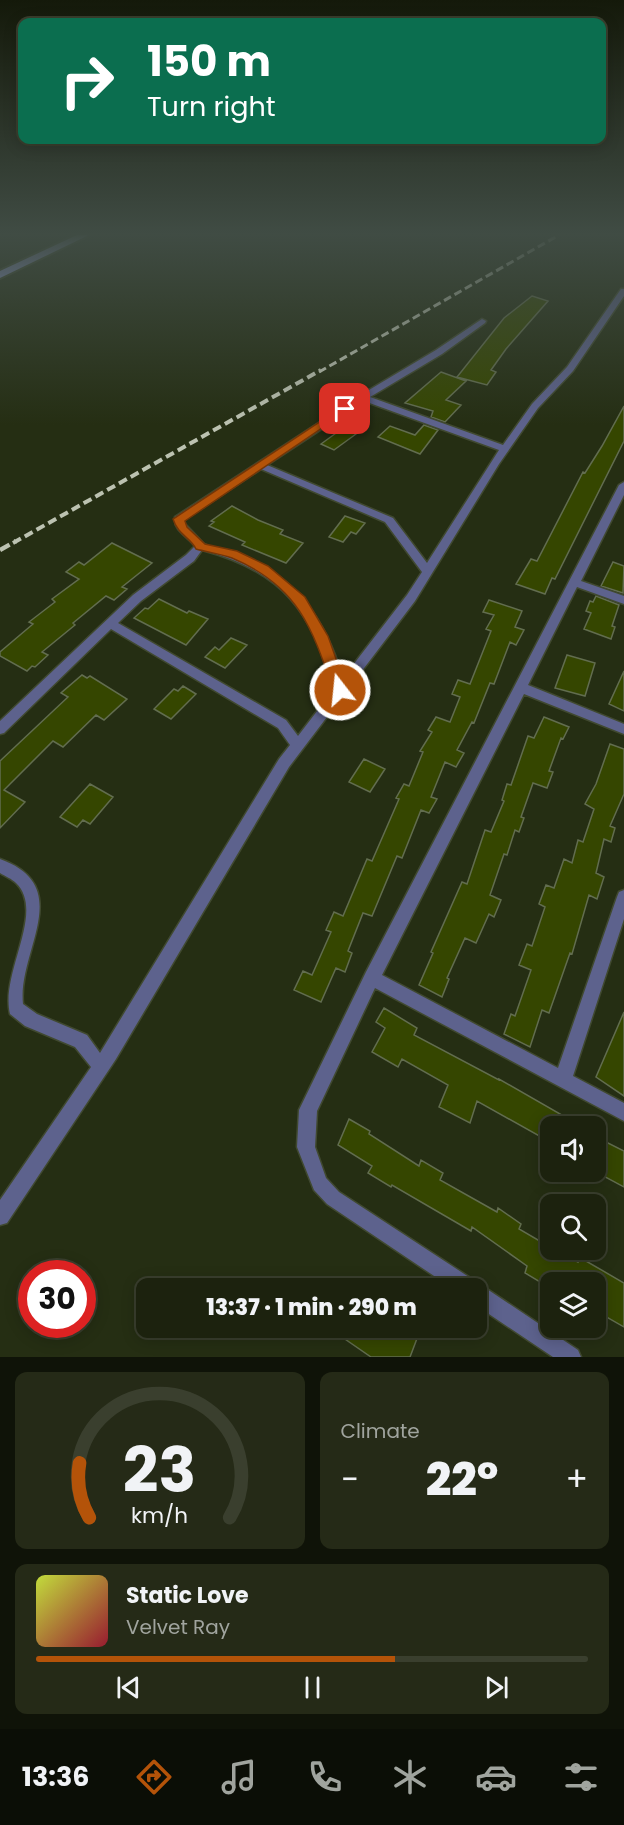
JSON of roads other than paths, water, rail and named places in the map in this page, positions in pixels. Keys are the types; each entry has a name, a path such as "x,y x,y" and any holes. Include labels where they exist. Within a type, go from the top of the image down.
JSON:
{"street":[{"path":"0,1216 101,1067 297,745 411,598 504,449 535,406 570,369 619,298"},
{"path":"200,546 199,542 182,529 179,519 363,398 439,352 482,321"},
{"path":"363,398 504,449"},
{"path":"259,465 389,520 427,571"},
{"path":"453,1278 333,1198 320,1184 310,1164 306,1147 308,1110 372,978 624,485"},
{"path":"0,729 143,593 190,558 200,546"},
{"path":"200,546 233,554 264,569 300,600 322,636 340,690"},
{"path":"573,582 624,600"},
{"path":"111,624 282,724 297,745"},
{"path":"520,687 624,729"},
{"path":"0,865 20,876 32,892 32,917 13,988 16,1008 31,1020 81,1041 101,1067"},
{"path":"563,1079 624,897"},
{"path":"372,978 624,1112"},
{"path":"487,1301 571,1357"}],"railway":[{"path":"319,372 448,298"},
{"path":"13,543 321,370"},
{"path":"0,550 16,541"}]}
